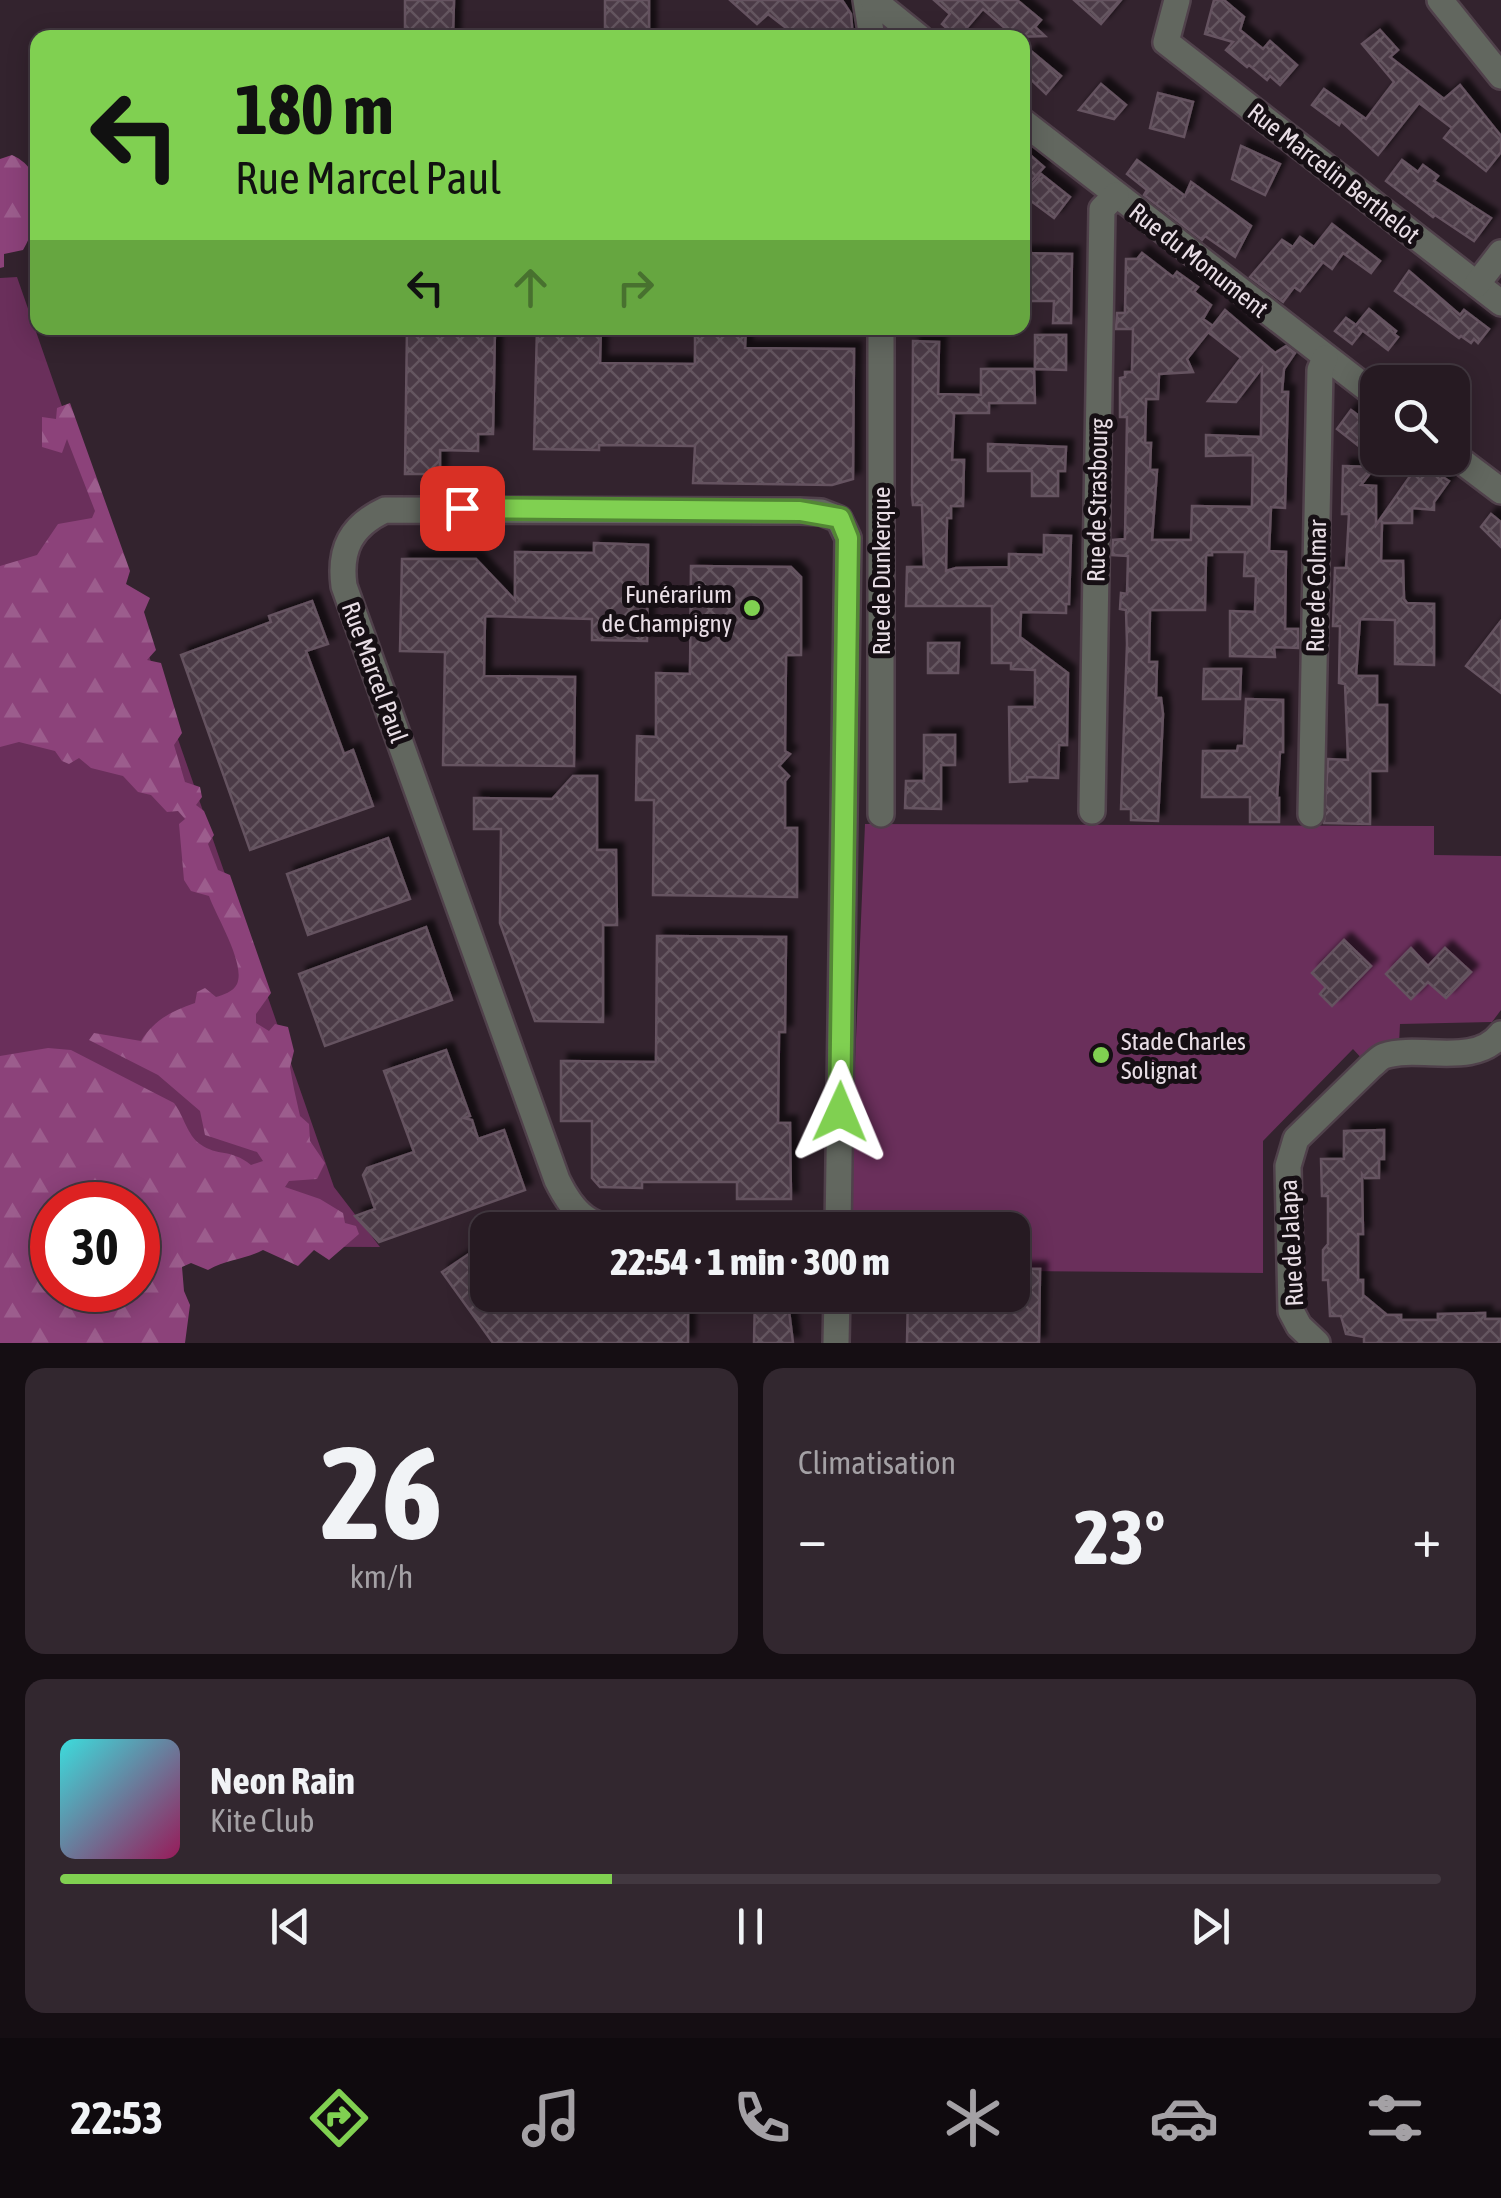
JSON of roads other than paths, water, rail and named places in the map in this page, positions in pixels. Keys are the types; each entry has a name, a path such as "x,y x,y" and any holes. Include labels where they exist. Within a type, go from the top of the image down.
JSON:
{"street":[{"path":"870,0 872,30"},
{"path":"870,0 909,30"},
{"name":"Rue Marcelin Berthelot","path":"1176,0 1166,42 1488,269 1501,303"},
{"path":"1440,0 1501,76"},
{"name":"Rue du Monument","path":"1030,126 1360,384"},
{"name":"Rue de Strasbourg","path":"1092,811 1102,209 1116,195"},
{"name":"Rue de Dunkerque","path":"881,335 881,814"},
{"name":"Rue de Colmar","path":"1311,814 1320,370 1326,358"},
{"path":"1470,467 1501,490"},
{"name":"Rue Marcel Paul","path":"578,1212 570,1206 557,1180 344,586 342,565 353,532 366,519 385,510 800,511 840,518 848,538 838,1212"},
{"name":"Rue de Jalapa","path":"1317,1343 1299,1326 1291,1311 1288,1166 1296,1139 1385,1056 1464,1052 1494,1042 1501,1034"},
{"path":"836,1343 837,1312"}],"place":[{"name":"Funérarium de Champigny","path":"752,608"},
{"name":"Stade Charles Solignat","path":"1101,1055"}]}
